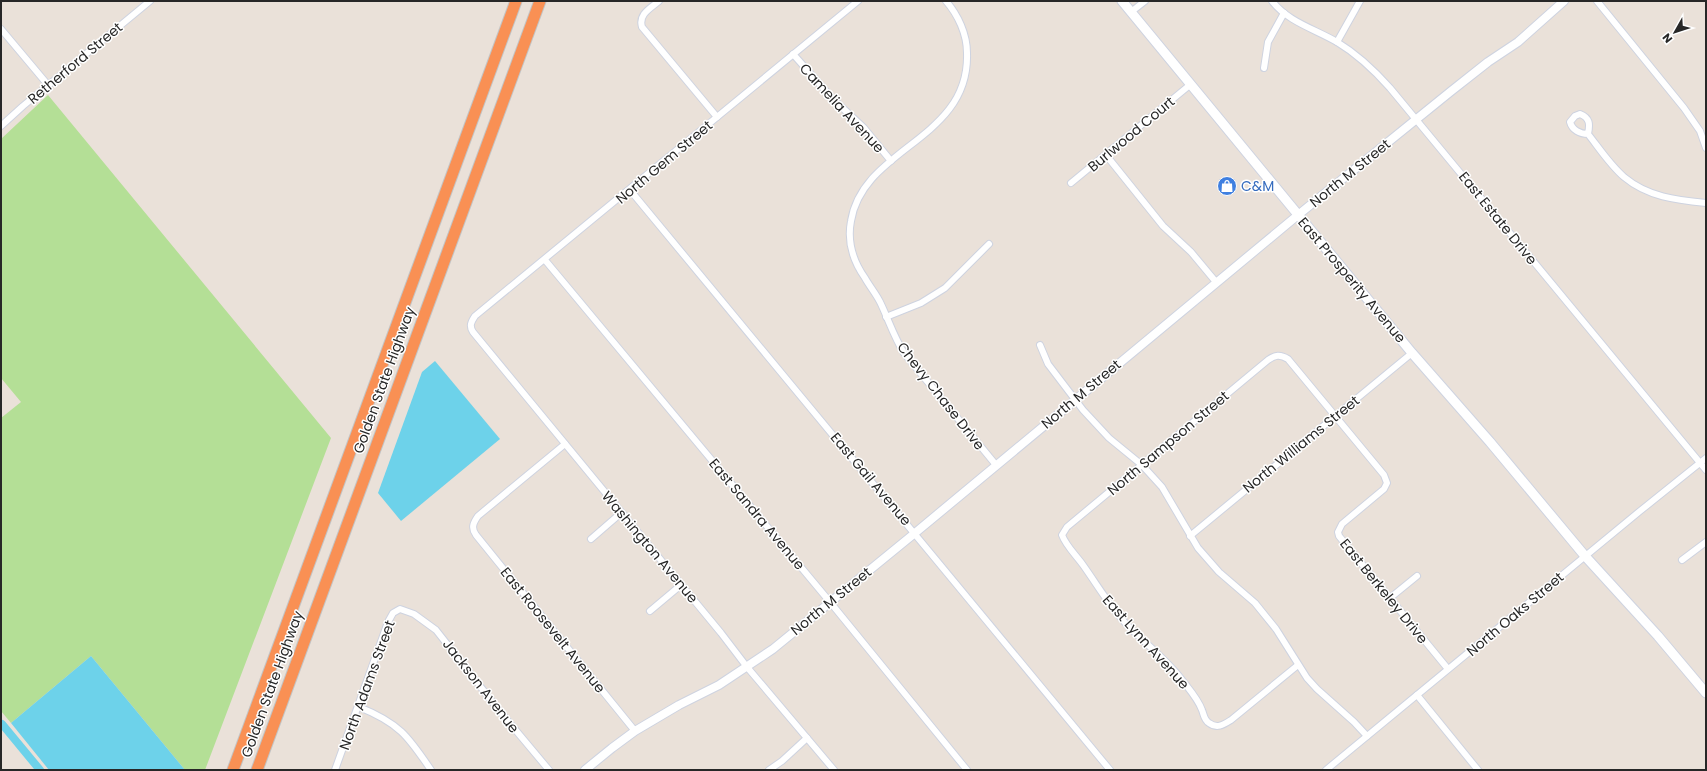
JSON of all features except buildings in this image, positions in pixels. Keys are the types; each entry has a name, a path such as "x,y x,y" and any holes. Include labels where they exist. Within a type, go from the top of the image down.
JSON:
{"highway":[{"name":"Golden State Highway","path":"233,770 516,1"},
{"name":"Golden State Highway","path":"257,770 540,1"}],"main road":[{"name":"East Prosperity Avenue","path":"1122,1 1412,353 1490,442 1585,556 1658,636 1706,693"}],"street":[{"name":"Retherford Street","path":"1,126 48,85 150,1"},
{"path":"659,1 643,14 640,22 645,32 717,117"},
{"name":"North Gem Street","path":"471,323 475,316 545,260 858,1"},
{"name":"Chevy Chase Drive","path":"946,1 960,22 965,35 967,49 966,76 955,104 943,118 878,173 861,194 855,206 851,221 850,237 852,252 856,264 881,304 895,339 904,353 996,465"},
{"path":"1131,12 1145,1"},
{"name":"East Estate Drive","path":"1272,1 1296,22 1337,42 1376,72 1417,119 1706,470"},
{"path":"1337,42 1360,1"},
{"name":"North M Street","path":"585,770 635,731 679,705 719,685 773,649 915,533 1216,282 1417,119 1484,66 1518,42 1564,1"},
{"path":"1597,1 1684,108 1700,131 1706,148"},
{"path":"1264,68 1268,42 1284,13"},
{"path":"1,29 48,85"},
{"name":"Camelia Avenue","path":"793,54 832,98 864,128 891,161"},
{"name":"Burlwood Court","path":"1071,183 1191,84"},
{"path":"1588,134 1624,177 1646,192 1674,200 1706,203"},
{"path":"1106,155 1163,226 1191,252 1216,282"},
{"name":"East Gail Avenue","path":"630,190 1110,770"},
{"path":"886,317 921,303 945,288 989,244"},
{"name":"East Sandra Avenue","path":"545,260 830,602 967,770"},
{"name":"Washington Avenue","path":"471,323 470,328 473,332 721,633 747,667 834,770"},
{"path":"1040,345 1048,364 1083,410 1109,438 1142,465 1162,487 1198,548 1219,572 1246,593 1266,615 1298,665 1317,689 1345,713 1367,736"},
{"name":"North Williams Street","path":"1190,536 1412,353"},
{"name":"East Berkeley Drive","path":"1277,355 1288,359 1386,480 1384,489 1342,524 1338,532 1342,541 1448,669"},
{"name":"North Sampson Street","path":"1062,535 1066,528 1268,360 1277,355"},
{"name":"East Roosevelt Avenue","path":"565,444 478,516 472,528 476,535 635,731"},
{"name":"North Oaks Street","path":"1326,770 1706,458"},
{"path":"591,539 622,513"},
{"name":"East Lynn Avenue","path":"1062,535 1108,602 1129,627 1162,657 1181,678 1197,701 1206,722 1217,726 1223,725 1298,665"},
{"path":"1682,560 1706,542"},
{"path":"1390,598 1417,576"},
{"path":"650,610 681,585"},
{"name":"North Adams Street","path":"335,770 359,707 388,622 393,613 400,609 406,611"},
{"name":"Jackson Avenue","path":"406,611 425,620 436,630 498,709 549,770"},
{"path":"1417,695 1478,770"},
{"path":"359,707 379,715 402,731 431,770"},
{"path":"769,770 807,738"}],"green space":[{"path":"48,95 331,438 205,770 185,770 91,656 11,723 1,711 1,418 21,402 1,378 1,139"}],"water":[{"path":"435,361 500,439 401,521 378,493 422,372"},
{"path":"91,656 185,770 49,770 11,723"}],"waterway":[{"path":"2,724 40,770"}],"place":[{"name":"C&M","path":"1227,186"}]}
